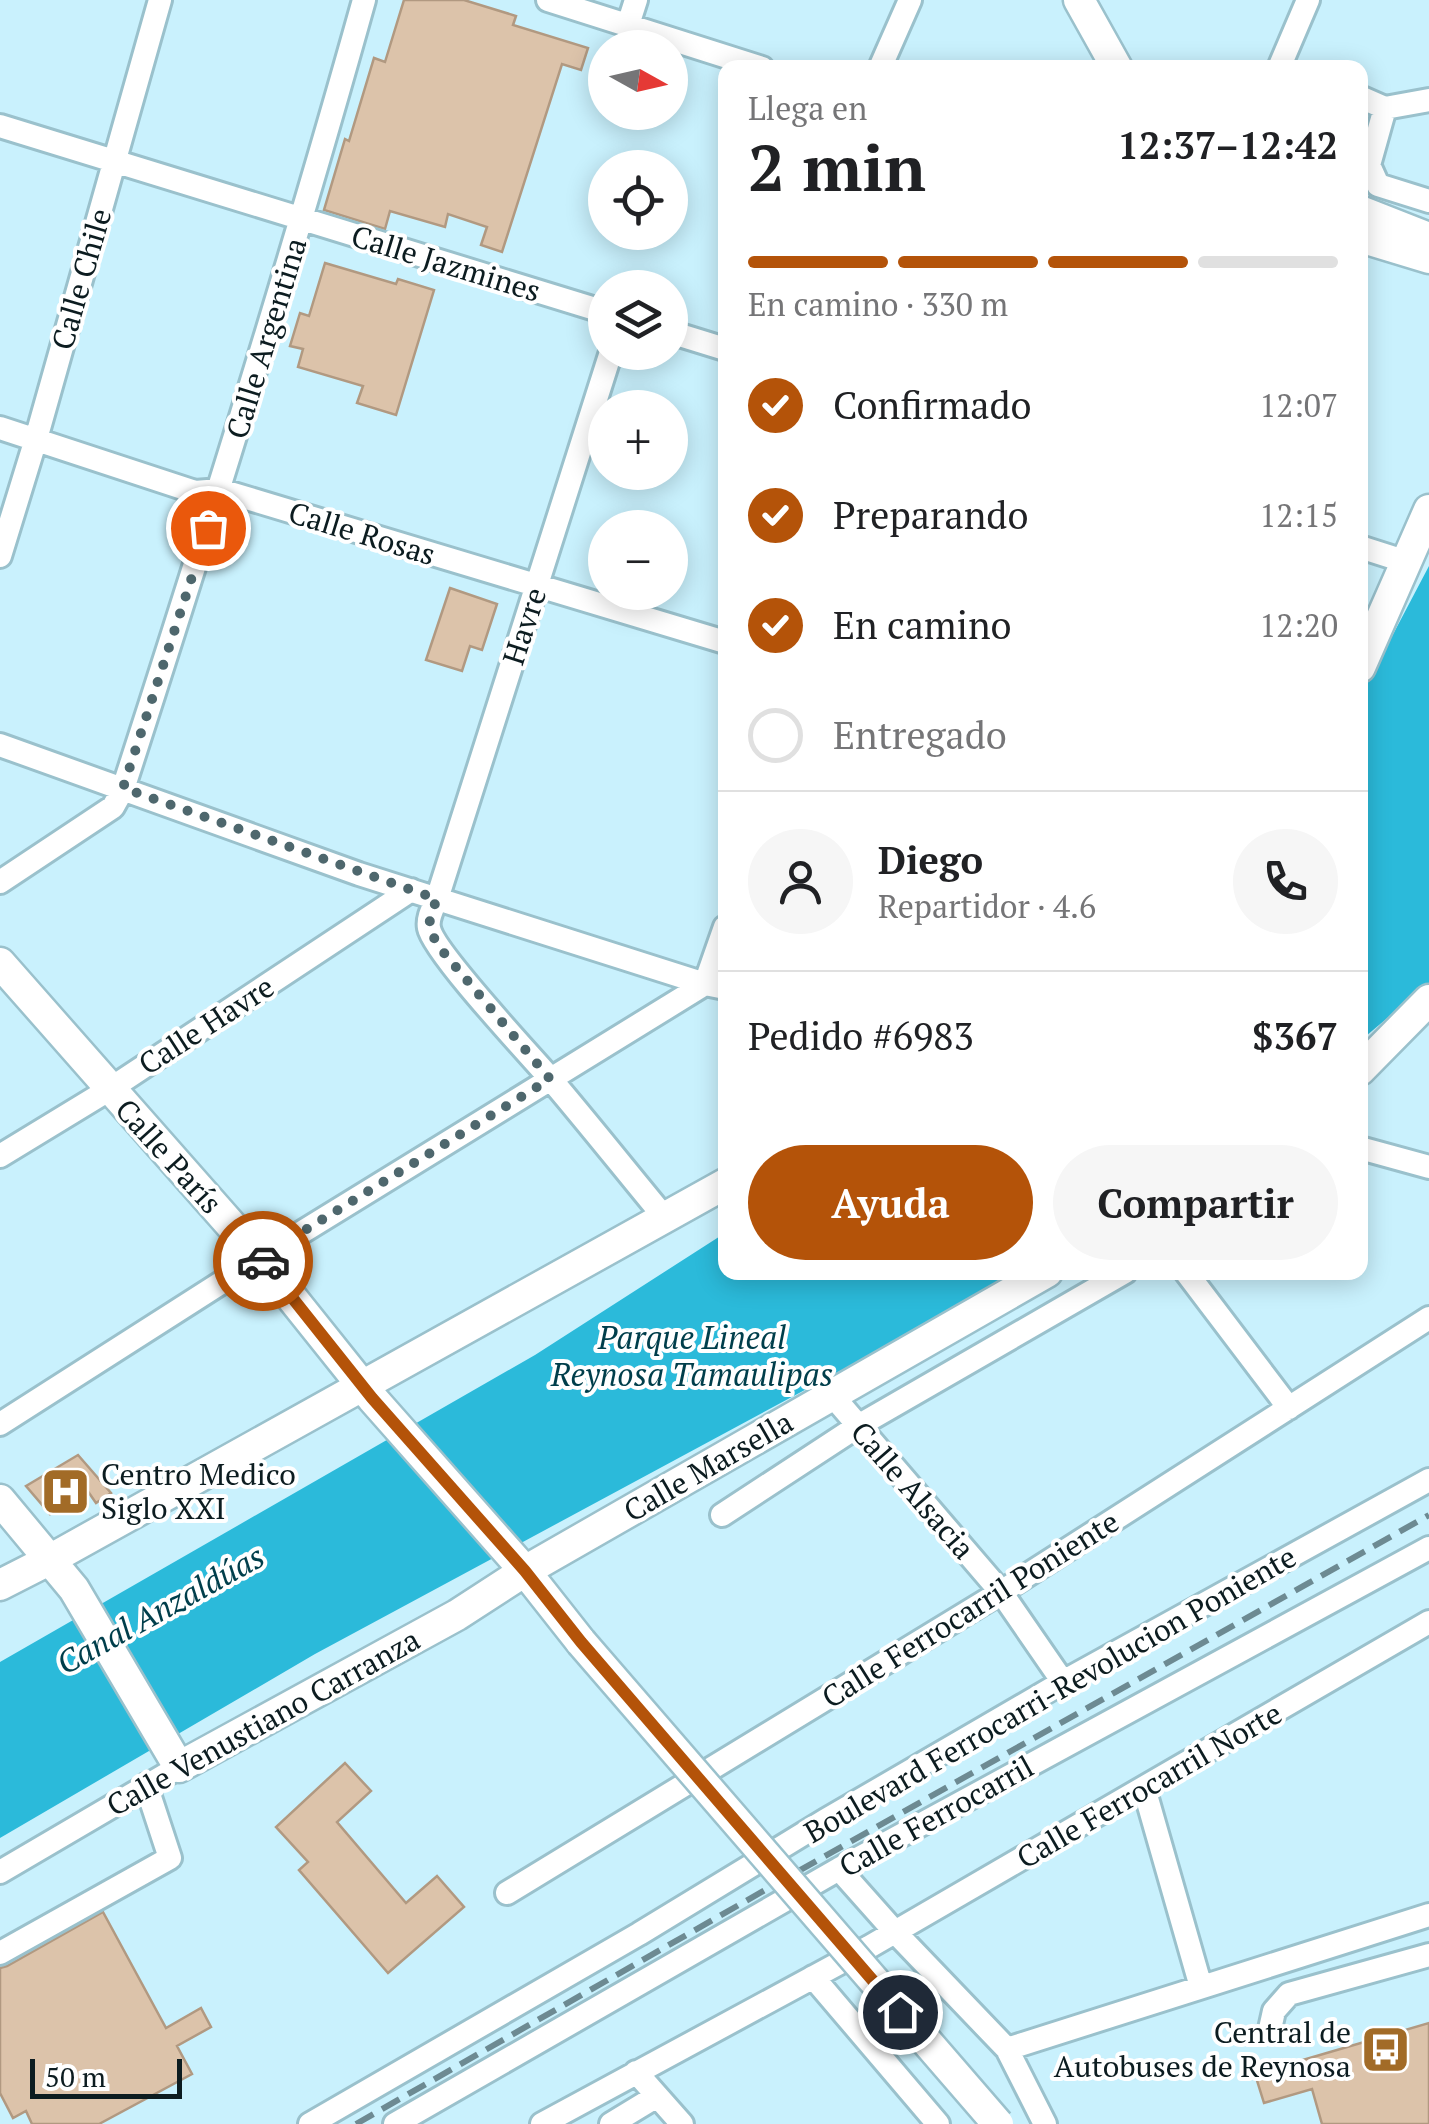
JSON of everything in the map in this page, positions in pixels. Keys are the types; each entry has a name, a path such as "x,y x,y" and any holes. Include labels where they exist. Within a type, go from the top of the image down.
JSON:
{"main road":[{"path":"1079,0 1113,60"},
{"path":"1368,214 1429,238"},
{"path":"1368,239 1429,258"},
{"path":"1368,649 1429,510"},
{"name":"Calle París","path":"0,963 260,1258 367,1391 998,2124"},
{"path":"1368,1062 1429,1000"},
{"path":"0,1604 62,1574 367,1391 718,1188"},
{"name":"Calle Marsella","path":"517,1562 832,1395 1033,1280"},
{"path":"0,1500 62,1574 174,1759"},
{"name":"Calle Venustiano Carranza","path":"174,1759 457,1615 517,1562"},
{"path":"0,1585 62,1574"}],"street":[{"name":"Calle Chile","path":"0,556 160,0"},
{"name":"Calle Argentina","path":"123,788 220,490 364,0"},
{"path":"548,0 737,60"},
{"path":"628,25 636,0"},
{"path":"884,60 910,0"},
{"path":"1287,60 1308,0"},
{"path":"1368,100 1385,108 1429,100"},
{"path":"1385,108 1369,165 1378,184 1429,201"},
{"name":"Calle Jazmines","path":"0,126 588,307"},
{"path":"688,338 718,347"},
{"name":"Havre","path":"437,899 605,370"},
{"name":"Calle Rosas","path":"0,428 195,492 220,490 718,640"},
{"path":"1368,550 1407,562"},
{"path":"0,745 437,899 715,986"},
{"path":"0,882 113,807 123,788"},
{"name":"Calle Havre","path":"0,1156 110,1089 411,890"},
{"path":"437,899 428,929 439,947 665,1218"},
{"path":"0,1424 550,1079 715,986"},
{"path":"1368,1150 1429,1166"},
{"path":"722,1515 858,1426 1111,1280"},
{"path":"1192,1280 1289,1408"},
{"name":"Calle Ferrocarril Poniente","path":"508,1893 1001,1592 1429,1318"},
{"name":"Calle Alsacia","path":"832,1395 1001,1592 1064,1682"},
{"name":"Boulevard Ferrocarri-Revolucion Poniente","path":"310,2124 1064,1682 1429,1480"},
{"name":"Calle Ferrocarril","path":"395,2124 839,1869 1429,1548"},
{"name":"Calle Ferrocarril Norte","path":"813,1977 1429,1622"},
{"name":"Calle Venustiano Carranza","path":"0,1872 146,1785 174,1759"},
{"path":"0,1954 170,1858 146,1785"},
{"path":"1144,1788 1201,1987"},
{"path":"839,1869 1007,2049 1045,2124"},
{"path":"1007,2049 1429,1915"},
{"path":"1270,2029 1274,2011 1288,1994 1429,1955"},
{"path":"542,2124 813,1977 938,2124"},
{"path":"636,2072 682,2124"},
{"path":"611,2124 657,2096"}],"water":[{"path":"1429,566 1429,983 1368,1034 1368,682"},
{"name":"Parque Lineal Reynosa Tamaulipas","path":"718,1237 718,1280 1009,1280 315,1654 0,1838 0,1662 535,1355"}],"building":[{"path":"404,0 464,0 516,16 513,25 588,48 581,70 562,64 502,252 481,245 487,227 448,214 445,227 390,211 385,229 324,210 374,58 385,62"},
{"path":"325,263 396,284 398,279 434,290 396,415 357,403 363,386 298,367 303,349 290,346 300,313 309,316"},
{"path":"450,588 497,604 482,650 470,646 462,671 426,660"},
{"path":"78,1455 111,1493 96,1503 87,1490 50,1514 26,1486"},
{"path":"345,1763 371,1791 337,1822 406,1903 437,1876 464,1907 388,1973 299,1870 308,1862 276,1827"},
{"path":"103,1912 166,2028 201,2008 211,2027 177,2046 192,2074 99,2124 32,2124 26,2111 13,2118 0,2093 0,1968"},
{"name":"Central de Autobuses de Reynosa","path":"1429,2023 1429,2124 1322,2124 1312,2089 1264,2103 1255,2074"}],"railway":[{"path":"356,2124 1429,1515"}],"way so far":[{"path":"208,528 123,788 437,899 428,929 439,947 550,1079 260,1258 263,1261"}],"place":[{"name":"Centro Medico Siglo XXI","path":"66,1491"},
{"name":"Central de Autobuses de Reynosa","path":"1386,2049"}],"route":[{"path":"263,1261 372,1398 525,1571 581,1642 900,2012"}],"water label":[{"name":"Canal Anzaldúas","path":"160,1609"}]}
